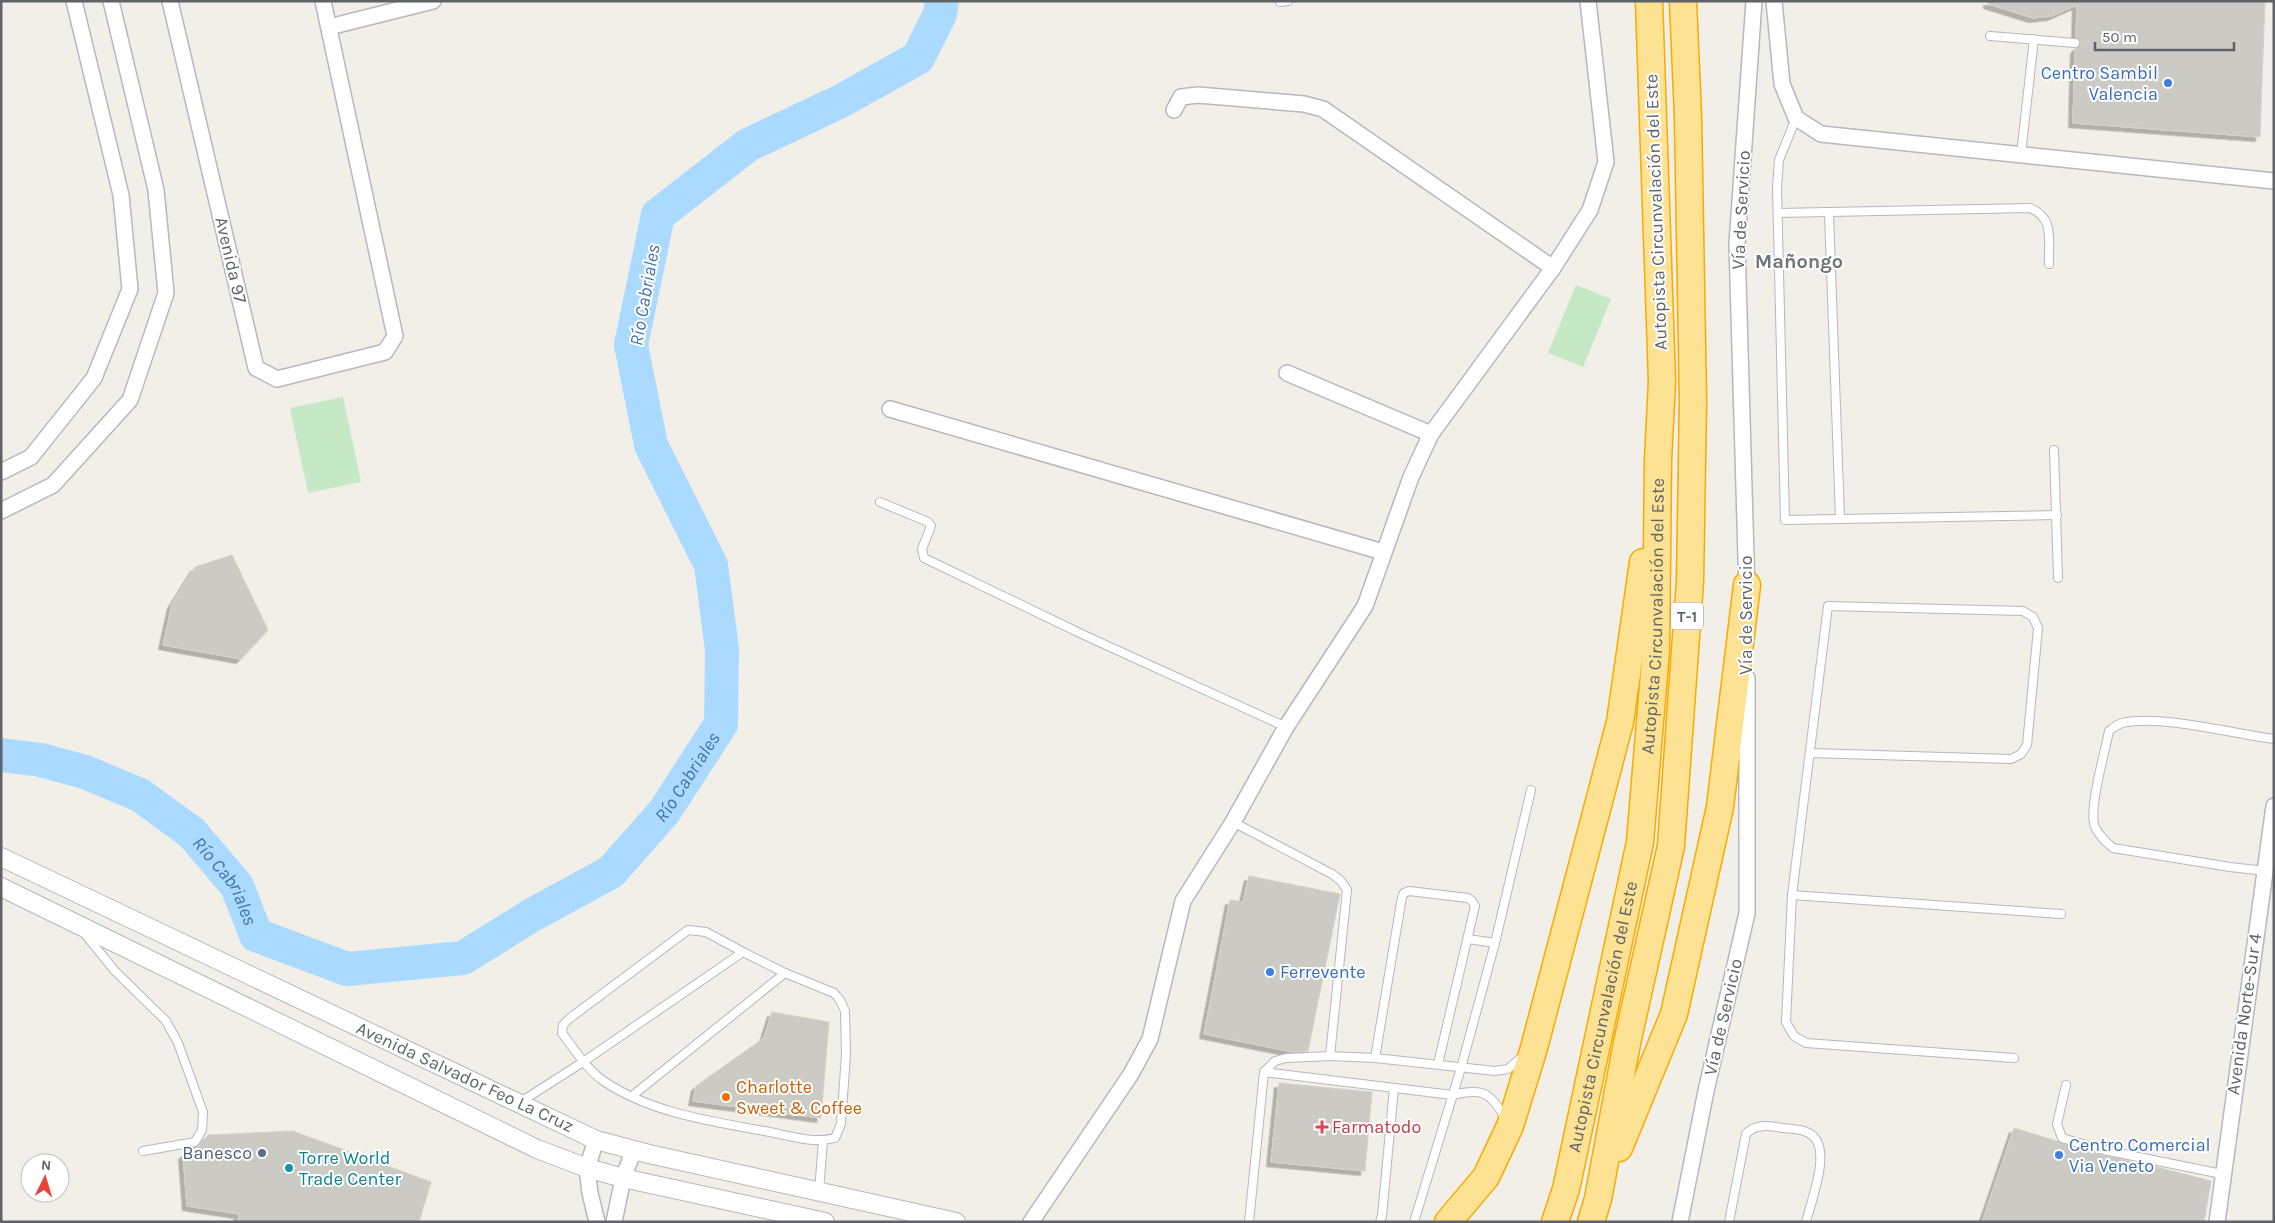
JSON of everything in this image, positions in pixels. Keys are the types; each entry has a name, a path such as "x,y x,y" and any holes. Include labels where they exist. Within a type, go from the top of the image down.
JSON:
{"highway":[{"name":"Autopista Circunvalación del Este","path":"1555,1222 1566,1189 1640,842 1656,650 1658,460 1662,381 1649,1"},
{"name":"Autopista Circunvalación del Este","path":"1595,1210 1627,1043 1671,846 1690,581 1693,401 1688,117 1683,1"},
{"path":"1448,1222 1486,1177 1510,1126 1534,1048 1620,722 1658,460"},
{"path":"1595,1210 1674,1014 1720,806 1747,585"}],"street":[{"path":"1,472 32,457 94,378 130,289 121,195 74,1"},
{"path":"1,511 53,485 130,400 166,293 156,190 110,1"},
{"name":"Avenida 97","path":"170,1 256,368 276,379 385,352 395,336 329,27"},
{"path":"323,1 329,27 433,1"},
{"path":"1031,1222 1131,1074 1150,1039 1182,901 1233,822 1286,727 1365,606 1411,477 1432,434 1553,268 1590,210 1606,162 1588,1"},
{"name":"Vía de Servicio","path":"1680,1222 1706,1091 1747,913 1747,585 1737,244 1754,1"},
{"path":"1774,1 1782,84 1796,118 1821,134 2274,181"},
{"path":"1174,110 1181,97 1198,95 1304,104 1323,109 1553,268"},
{"path":"1287,373 1432,434"},
{"path":"890,409 1383,552"},
{"name":"Avenida Norte-Sur 4","path":"2216,1222 2265,871 2271,847 2274,806"},
{"name":"Avenida Salvador Feo La Cruz","path":"1,857 596,1140 956,1222"},
{"name":"Avenida Salvador Feo La Cruz","path":"1,887 537,1149 587,1168 623,1178 825,1222"},
{"path":"596,1140 587,1168 590,1193 597,1222"},
{"path":"614,1222 623,1178 634,1150"}],"lane":[{"path":"1990,36 2075,43"},
{"path":"2021,154 2034,39"},
{"path":"1796,118 1779,160 1778,213 1785,520 2057,515"},
{"path":"1778,213 2030,208 2040,212 2047,220 2049,264"},
{"path":"1829,213 1840,519"},
{"path":"2054,450 2058,578"},
{"path":"880,502 928,522 930,526 922,549 924,558 1077,632 1286,727"},
{"path":"1810,753 2010,759 2021,754 2027,745 2038,628 2033,617 2023,611 1828,606 1792,895 1786,1022 1794,1036 1806,1043 2014,1058"},
{"path":"2265,871 2113,848 2102,838 2094,826 2093,808 2110,731 2120,723 2149,721 2274,739"},
{"path":"1414,1222 1461,1068 1495,943 1532,790"},
{"path":"1233,822 1332,874 1341,881 1347,890 1330,1056"},
{"path":"1375,1058 1404,893 1408,891 1468,898 1475,906 1438,1064"},
{"path":"1792,895 2061,914"},
{"path":"78,925 115,971 166,1021 178,1043 203,1112 202,1130 195,1142 143,1151"},
{"path":"688,930 706,932 743,952 785,973 834,993 845,1011 846,1055 841,1124 835,1138 823,1141 707,1120 663,1109 632,1096 604,1081 583,1062 562,1033 563,1025 688,930"},
{"path":"1468,939 1495,943"},
{"path":"519,1103 583,1062 743,952"},
{"path":"632,1096 785,973"},
{"path":"1249,1222 1264,1072 1275,1061 1286,1058 1330,1056 1375,1058 1495,1071 1508,1069 1534,1048"},
{"path":"1264,1072 1452,1095 1469,1091 1483,1092 1496,1100 1510,1126"},
{"path":"2066,1085 2057,1124 2062,1138 2104,1150 2222,1174"},
{"path":"1380,1222 1394,1088"},
{"path":"1729,1222 1746,1134 1755,1127 1765,1126 1804,1130 1812,1135 1820,1148 1821,1159 1806,1222"},
{"path":"818,1191 823,1141"}],"green space":[{"path":"1576,285 1611,299 1583,367 1548,353"},
{"path":"343,397 361,482 308,493 290,408"}],"building":[{"name":"Centro Sambil Valencia","path":"1988,1 2265,1 2260,137 2073,123 2075,49 2081,43 2076,37 2077,5 2052,16 2033,18 1988,4"},
{"path":"232,555 268,630 241,659 163,645 172,604 195,567"},
{"path":"1249,876 1340,894 1308,1051 1293,1052 1204,1034 1230,900 1243,902"},
{"path":"772,1012 829,1022 821,1118 693,1101 696,1086 764,1038"},
{"name":"Farmatodo","path":"1279,1083 1372,1092 1365,1171 1271,1162"},
{"name":"Centro Comercial Via Veneto","path":"2014,1128 2102,1155 2211,1181 2204,1222 1982,1222"},
{"name":"Torre World Trade Center","path":"293,1131 431,1182 419,1222 238,1222 239,1214 187,1206 183,1155 191,1148 199,1146 208,1135"}],"waterway":[{"name":"Río Cabriales","path":"1,755 41,760 85,772 140,795 192,833 237,886 256,935 347,969 463,958 532,915 611,872 664,812 721,724 722,649 711,565 651,445 631,345 658,215 748,145 841,101 918,58 940,14 942,1"}],"place":[{"name":"Centro Sambil Valencia","path":"2168,83"},
{"name":"Ferrevente","path":"1270,972"},
{"name":"Charlotte Sweet & Coffee","path":"726,1097"},
{"name":"Farmatodo","path":"1322,1127"},
{"name":"Banesco","path":"262,1153"},
{"name":"Centro Comercial Via Veneto","path":"2059,1155"},
{"name":"Torre World Trade Center","path":"289,1168"}],"district":[{"name":"Mañongo","path":"1799,261"}]}
